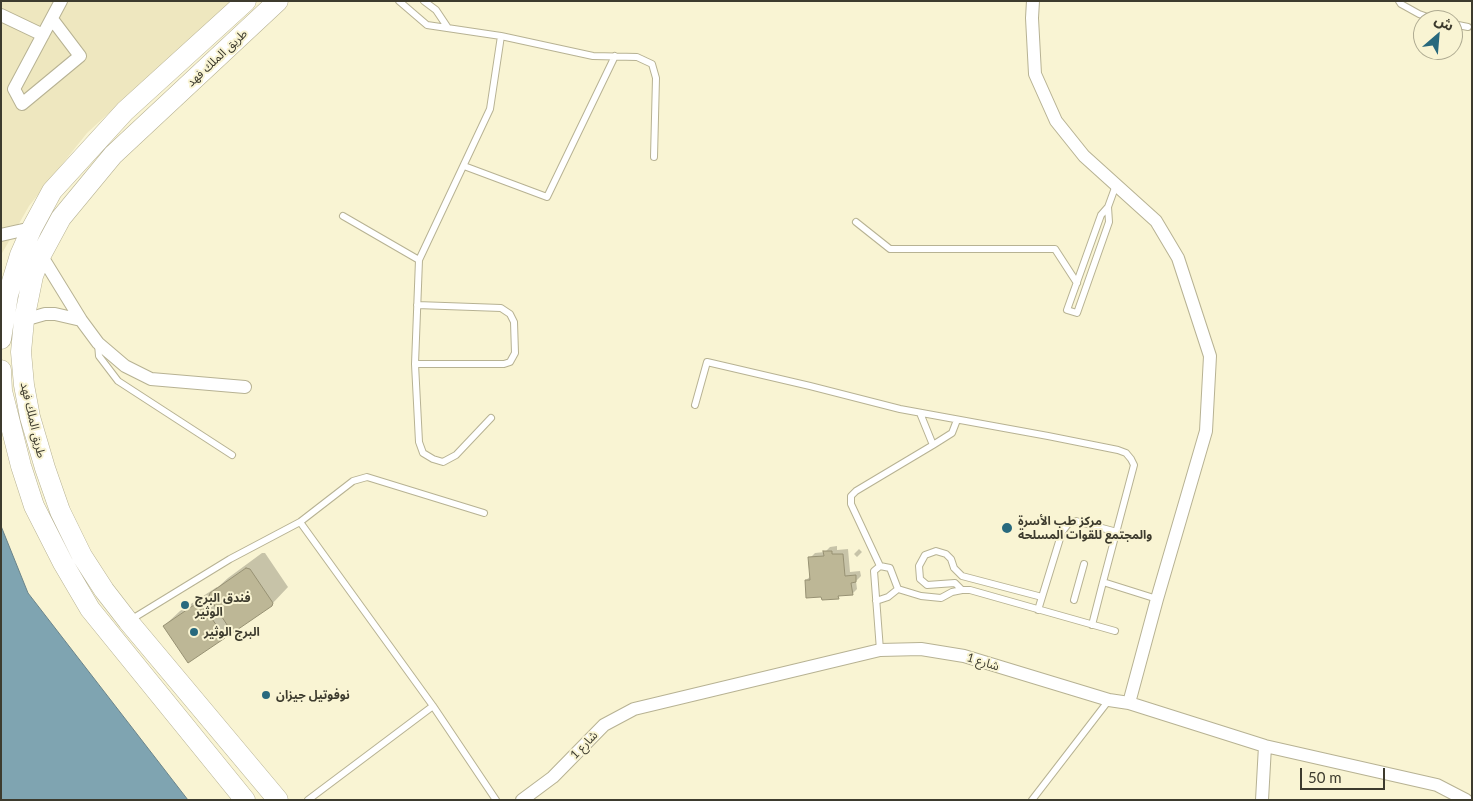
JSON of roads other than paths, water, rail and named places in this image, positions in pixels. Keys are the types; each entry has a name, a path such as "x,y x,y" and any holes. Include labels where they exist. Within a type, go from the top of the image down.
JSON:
{"main road":[{"name":"طريق الملك فهد","path":"1,339 9,279 32,228 52,191 126,111 246,1"},
{"name":"طريق الملك فهد","path":"278,1 113,155 60,218 41,255 33,276 24,320 22,352 24,385 30,417 60,511 82,556 128,622 278,800"},
{"name":"طريق الملك فهد","path":"1,370 2,391 21,466 34,506 63,564 90,609 245,800"}],"street":[{"path":"52,19 80,56 22,104 14,89 61,1"},
{"path":"1033,1 1035,74 1056,121 1084,156 1156,221 1178,258 1210,356 1206,431 1129,703"},
{"path":"1,15 43,36"},
{"path":"1,235 32,228"},
{"path":"41,255 98,343 125,366 151,378 245,388"},
{"path":"24,320 45,314 55,314 82,320"},
{"name":"شارع 1","path":"522,800 553,778 604,725 634,709 880,650 921,649 964,656 1109,700 1129,703 1265,746 1437,785 1466,800"},
{"path":"1262,800 1265,746"}],"lane":[{"path":"399,1 426,25 501,36 593,56 637,57 652,64 656,78 654,158"},
{"path":"424,1 436,10 448,28"},
{"path":"1399,1 1413,10"},
{"path":"1463,26 1468,27"},
{"path":"491,418 456,455 443,462 423,453 419,442 415,364 420,260 490,109 501,36"},
{"path":"464,166 547,197 615,56"},
{"path":"1108,207 1109,222 1077,313 1067,310 1101,215 1108,207 1116,185"},
{"path":"343,216 420,260"},
{"path":"856,222 890,249 1055,249 1077,283"},
{"path":"415,364 504,364 510,362 515,353 514,322 510,314 501,308 417,305"},
{"path":"98,343 99,356 118,380 232,455"},
{"path":"695,405 707,362 900,409 1048,436 1126,453 1134,465 1092,625"},
{"path":"920,413 933,445"},
{"path":"880,566 851,504 851,496 856,491 952,433 957,420"},
{"path":"128,622 230,559 300,522 353,481 367,477 484,514"},
{"path":"1038,610 1062,532 1068,524 1076,521 1117,532"},
{"path":"300,522 433,706 496,800"},
{"path":"962,590 955,583 927,585 920,579 919,566 925,556 936,551 946,554 951,559 954,568 962,576 1042,597"},
{"path":"1074,600 1084,564"},
{"path":"880,566 890,568 898,589"},
{"path":"880,566 874,571 880,650"},
{"path":"1103,582 1157,599"},
{"path":"898,589 921,596 941,598 952,592 970,590 1115,631"},
{"path":"876,601 888,597 898,589"},
{"path":"1032,800 1109,700"},
{"path":"308,800 433,706"}],"water":[{"path":"1,526 28,593 188,800 1,800"}],"place":[{"name":"مركز طب الأسرة والمجتمع للقوات المسلحة","path":"1007,528"},
{"name":"فندق البرج الوثير","path":"185,605"},
{"name":"البرج الوثير","path":"194,632"},
{"name":"نوفوتيل جيزان","path":"266,695"}]}
